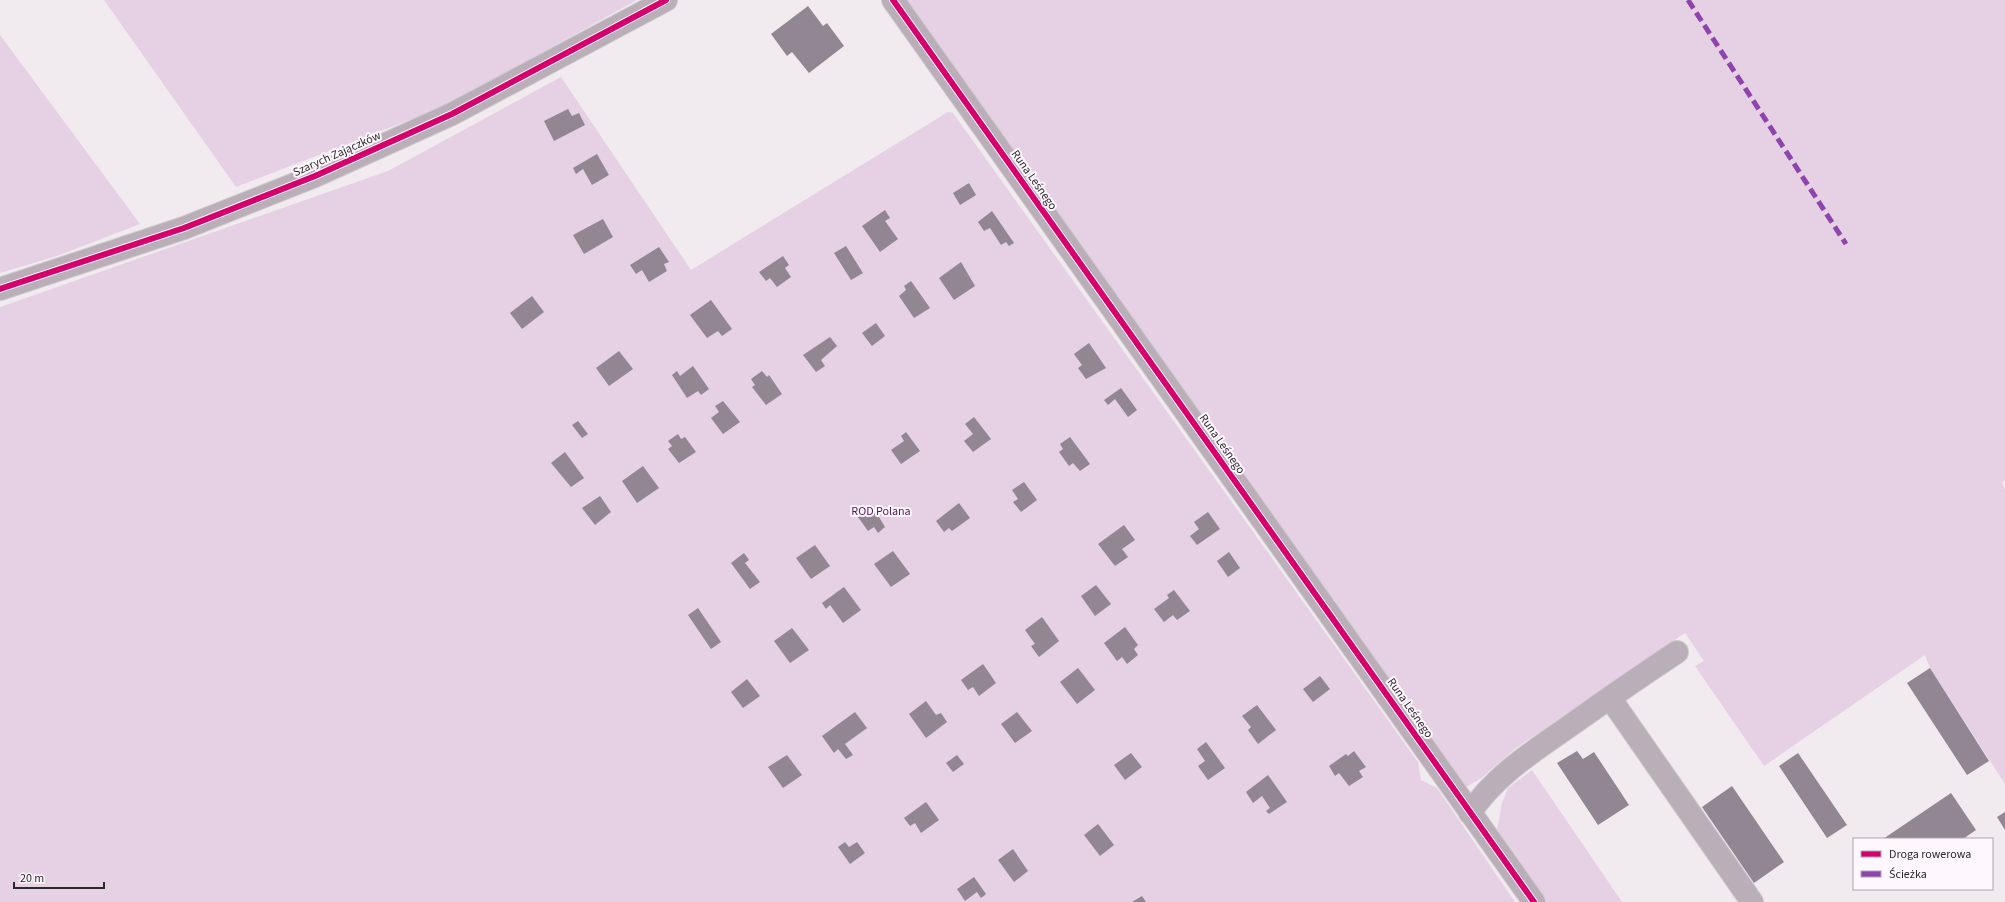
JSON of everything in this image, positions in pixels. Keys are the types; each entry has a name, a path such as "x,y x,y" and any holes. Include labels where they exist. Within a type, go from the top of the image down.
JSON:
{"street":[{"name":"Szarych Zajączków","path":"0,289 184,228 315,176 452,114 666,0"},
{"name":"Runa Leśnego","path":"893,0 1534,902"},
{"path":"1470,813 1482,796 1529,754 1677,652"},
{"path":"1610,698 1752,902"}],"green space":[{"path":"104,0 637,0 443,107 236,187"},
{"path":"899,0 2005,0 2005,480 2002,483 2005,489 2005,784 1930,668 1925,655 1764,766 1695,666 1704,661 1685,633 1516,748 1480,779 1466,787"},
{"path":"0,35 140,224 57,256 0,273"},
{"name":"ROD Polana","path":"561,77 691,270 948,112 953,113 1418,762 1421,780 1437,788 1515,902 0,902 0,307 388,171"},
{"path":"1532,770 1622,902 1547,902 1497,830 1502,803 1508,788"}],"building":[{"path":"808,6 823,26 827,23 844,46 809,73 792,52 787,56 771,34"},
{"path":"568,109 572,116 579,113 585,125 554,141 544,121"},
{"path":"597,154 609,175 592,185 583,169 576,174 573,168"},
{"path":"969,183 976,195 960,205 953,193"},
{"path":"885,210 890,218 885,221 898,239 880,252 862,226"},
{"path":"992,211 1014,243 1009,246 1006,242 1001,245 990,228 984,231 978,222"},
{"path":"603,219 613,237 584,254 573,235"},
{"path":"846,246 863,273 851,280 834,253"},
{"path":"659,247 669,262 664,264 667,271 649,282 642,270 636,274 630,265"},
{"path":"783,256 789,265 785,268 791,277 777,287 770,278 766,281 759,272"},
{"path":"961,262 975,286 954,300 939,278"},
{"path":"911,281 930,308 914,318 899,296 906,290 904,286"},
{"path":"532,296 544,312 522,329 510,313"},
{"path":"711,300 732,329 722,336 718,331 707,338 690,315"},
{"path":"876,323 885,336 872,346 862,333"},
{"path":"830,337 837,346 821,360 825,366 816,372 803,355"},
{"path":"1089,343 1106,368 1086,379 1078,368 1082,365 1074,354"},
{"path":"619,351 633,369 609,386 596,368"},
{"path":"693,366 709,389 701,395 698,391 687,398 672,375 677,371 680,376"},
{"path":"762,371 767,377 769,375 782,394 766,405 752,387 755,385 751,379"},
{"path":"1121,388 1137,410 1128,417 1115,399 1108,405 1104,400"},
{"path":"723,401 740,422 723,434 711,418 719,412 715,406"},
{"path":"974,417 991,439 973,452 964,441 973,434 965,424"},
{"path":"578,421 588,434 582,438 572,425"},
{"path":"906,432 920,451 901,464 891,450 904,441 901,436"},
{"path":"678,434 681,439 685,437 696,452 679,463 668,449 672,446 668,441"},
{"path":"1070,437 1090,464 1080,471 1073,463 1069,466 1059,452 1063,449 1060,444"},
{"path":"565,452 584,478 571,487 551,463"},
{"path":"643,466 659,488 637,503 622,481"},
{"path":"1024,482 1037,500 1021,512 1013,502 1018,499 1012,490"},
{"path":"600,496 611,512 595,525 582,508"},
{"path":"959,503 970,518 952,531 949,528 944,532 936,521"},
{"path":"873,507 885,527 878,533 874,527 868,531 858,517"},
{"path":"1208,512 1220,529 1197,545 1190,536 1199,529 1194,522"},
{"path":"1124,525 1135,540 1122,549 1128,557 1115,566 1098,544"},
{"path":"815,545 830,566 811,579 796,558"},
{"path":"893,551 910,574 891,587 874,564"},
{"path":"1229,552 1240,568 1228,577 1217,561"},
{"path":"744,553 749,560 745,563 760,582 750,589 731,563"},
{"path":"1096,585 1111,604 1095,616 1081,596"},
{"path":"844,587 861,610 843,623 830,605 826,609 822,603"},
{"path":"1174,590 1190,611 1177,620 1173,615 1164,622 1154,609 1169,598 1167,595"},
{"path":"698,608 721,642 711,649 688,615"},
{"path":"1042,617 1059,641 1039,657 1031,646 1035,644 1025,630"},
{"path":"1125,627 1138,645 1134,649 1138,655 1127,664 1122,657 1117,661 1104,643"},
{"path":"792,628 809,650 790,663 774,641"},
{"path":"983,664 996,683 979,696 973,687 968,690 961,680"},
{"path":"1078,668 1095,690 1077,704 1060,682"},
{"path":"1930,668 1989,761 1967,775 1907,683"},
{"path":"1320,676 1330,689 1313,702 1303,689"},
{"path":"747,679 760,696 743,708 731,692"},
{"path":"926,701 936,715 941,713 947,722 926,738 909,714"},
{"path":"1257,705 1276,730 1258,744 1248,730 1251,727 1242,716"},
{"path":"855,712 867,728 845,744 853,755 846,759 838,749 834,753 822,736"},
{"path":"1017,712 1032,731 1015,743 1001,724"},
{"path":"1206,742 1225,768 1208,780 1198,766 1205,761 1197,749"},
{"path":"1354,751 1366,767 1359,771 1363,777 1349,786 1339,773 1335,776 1329,766 1346,754 1348,756"},
{"path":"1577,751 1583,759 1594,752 1629,805 1598,825 1557,763"},
{"path":"1131,753 1142,767 1125,780 1114,765"},
{"path":"1798,753 1847,825 1827,838 1779,766"},
{"path":"787,755 802,775 783,788 768,767"},
{"path":"957,755 964,764 953,772 946,763"},
{"path":"1268,775 1287,802 1269,814 1266,811 1270,808 1262,796 1253,803 1246,792"},
{"path":"1732,786 1784,862 1754,883 1702,807"},
{"path":"1951,793 1976,830 1964,838 1884,838"},
{"path":"926,802 939,820 921,833 915,823 910,826 904,818"},
{"path":"2005,812 2005,830 1997,817"},
{"path":"1098,824 1114,845 1100,856 1084,835"},
{"path":"845,842 849,847 857,842 865,853 850,864 838,847"},
{"path":"1013,849 1028,871 1014,882 998,860"},
{"path":"974,877 986,894 981,898 977,892 965,901 957,889"},
{"path":"1142,896 1146,902 1132,902"}],"marked path":[{"path":"1688,0 1846,244"}],"cycle path":[{"path":"0,289 184,228 315,176 452,114 666,0"},
{"path":"893,0 1534,902"}]}
